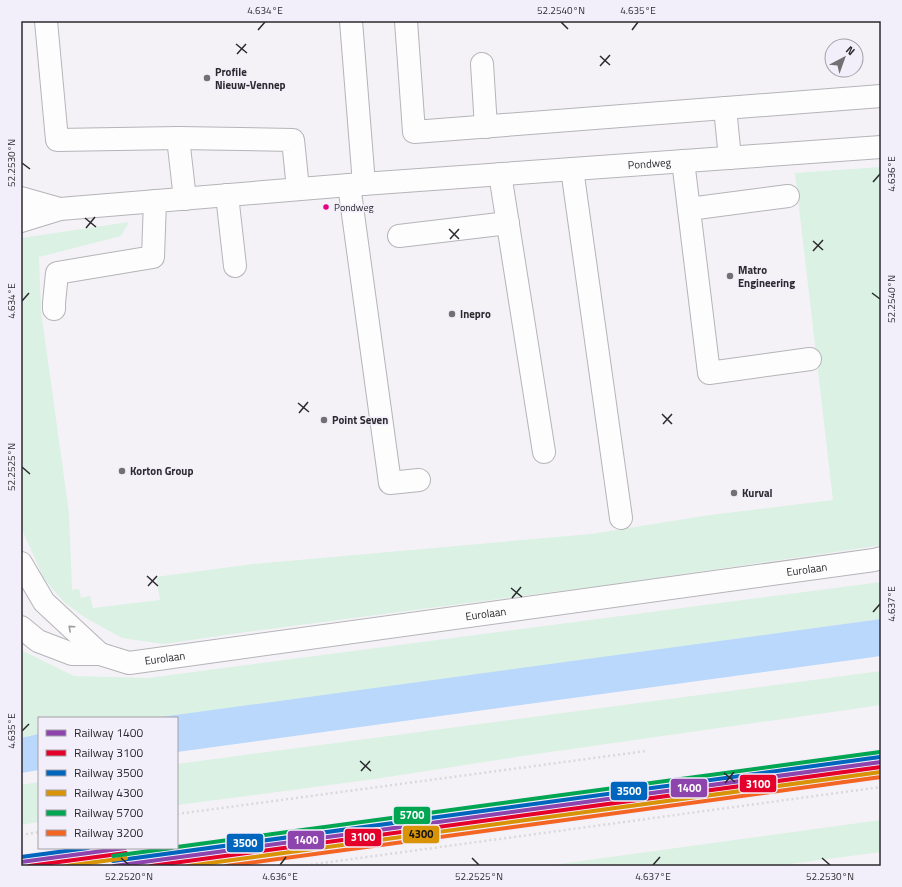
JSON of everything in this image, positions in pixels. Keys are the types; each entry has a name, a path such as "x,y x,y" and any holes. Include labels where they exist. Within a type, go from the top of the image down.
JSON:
{"street":[{"path":"46,21 57,140 178,138 293,140 298,189"},
{"path":"351,21 357,184 390,483 419,480"},
{"path":"406,21 414,132 881,96"},
{"path":"482,64 486,127"},
{"path":"725,108 730,158"},
{"path":"178,138 185,199"},
{"name":"Pondweg","path":"21,221 60,209 357,184 881,147"},
{"path":"683,161 709,373 810,359"},
{"path":"572,169 621,518"},
{"path":"500,174 544,452"},
{"path":"227,195 236,266"},
{"path":"689,209 788,196"},
{"name":"Pondweg","path":"21,198 60,209"},
{"path":"54,308 57,274 153,257 155,201"},
{"path":"399,236 508,223"},
{"name":"Eurolaan","path":"21,627 38,641 72,654 100,654 129,663 879,560"},
{"name":"Eurolaan","path":"21,563 44,602 100,654"}],"path":[{"path":"178,814 646,751"},
{"path":"301,866 881,787"},
{"path":"21,835 38,832"}],"green space":[{"path":"881,167 881,545 606,585 164,644 122,638 84,617 64,602 44,579 21,527 21,238 129,222 121,236 39,257 41,311 69,513 72,590 79,589 81,598 90,596 93,608 160,600 156,577 253,564 591,534 710,515 833,500 795,173"},
{"path":"881,582 881,619 178,717 38,717 38,737 21,740 21,650 74,676 148,678"},
{"path":"881,671 881,705 529,755 375,779 178,805 178,764"},
{"path":"38,782 38,822 21,825 21,785"},
{"path":"881,820 881,852 774,866 545,866"}],"water":[{"path":"881,619 881,656 178,752 178,717 161,717"},
{"path":"38,734 38,770 21,773 21,738"}],"rail line":[{"name":"5700","path":"178,847 880,752"},
{"name":"3500","path":"113,861 880,757"},
{"name":"1400","path":"114,866 881,762"},
{"name":"3100","path":"151,866 881,767"},
{"name":"4300","path":"188,866 881,772"},
{"name":"3200","path":"226,866 881,777"},
{"name":"3500","path":"21,857 81,849"},
{"name":"1400","path":"21,862 118,849"},
{"name":"5700","path":"113,856 165,849"},
{"name":"3100","path":"29,866 126,853"},
{"name":"4300","path":"66,866 126,858"}],"place":[{"name":"Profile Nieuw-Vennep","path":"207,78"},
{"name":"Pondweg","path":"326,207"},
{"name":"Matro Engineering","path":"730,276"},
{"name":"Inepro","path":"452,314"},
{"name":"Point Seven","path":"324,420"},
{"name":"Korton Group","path":"122,471"},
{"name":"Kurval","path":"734,493"}]}
